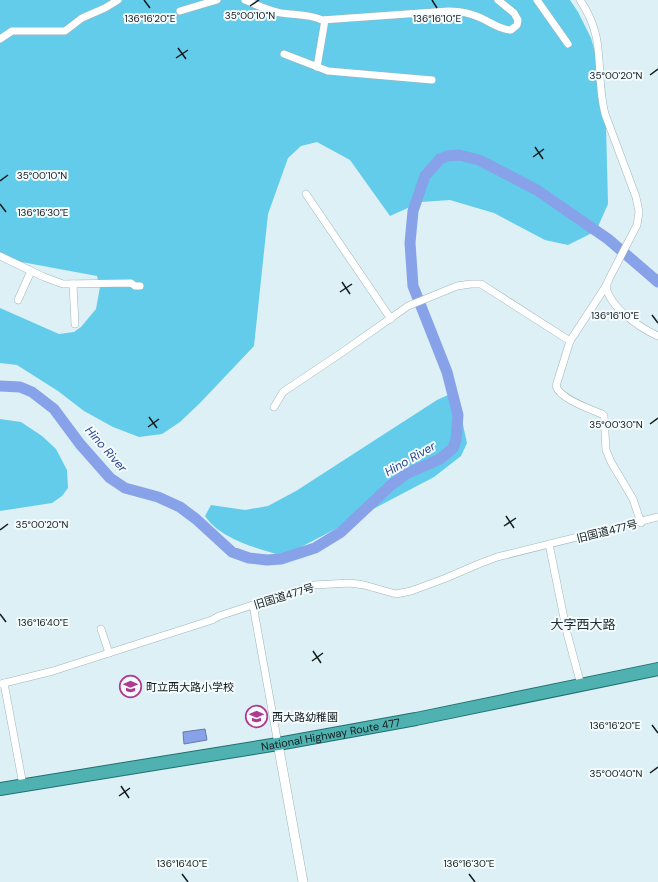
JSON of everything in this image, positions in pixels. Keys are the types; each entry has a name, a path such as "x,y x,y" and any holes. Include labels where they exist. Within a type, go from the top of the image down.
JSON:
{"highway":[{"name":"National Highway Route 477","path":"0,789 278,744 416,719 658,669"}],"street":[{"path":"0,39 12,31 65,31 82,18 105,8 118,0"},
{"path":"180,10 217,0"},
{"path":"245,0 280,13 307,15 325,20 449,11 462,12 479,17 503,30 513,29 518,23 518,20 514,13 498,0"},
{"path":"536,0 568,44"},
{"path":"580,0 591,19 599,46 602,101 605,114 636,197 639,212 634,233 606,286 570,341 556,386 559,392 578,404 604,416 606,450 611,462 633,499 641,522"},
{"path":"317,68 325,20"},
{"path":"284,54 328,71 432,80"},
{"path":"306,194 391,319"},
{"path":"0,256 63,284 131,283 135,286 140,286"},
{"path":"18,300 32,271"},
{"path":"73,284 75,324"},
{"path":"274,407 283,392 408,306 457,286 481,284 570,341"},
{"path":"606,286 607,292 615,305 630,319 658,336"},
{"name":"旧国道477号","path":"23,785 2,683 53,670 109,653 212,620 219,616 303,588 325,584 350,584 364,585 396,594 446,578 497,557 658,517"},
{"path":"549,544 567,633 581,685"},
{"path":"253,605 303,882"},
{"path":"101,629 109,653"}],"shaded area":[{"path":"0,0 570,0 591,38 605,87 608,204 596,231 568,245 545,240 494,213 450,200 421,202 390,216 350,160 317,142 301,146 288,158 268,214 254,346 180,422 162,434 139,437 113,427 84,411 58,391 17,365 0,363 0,308 59,334 74,332 81,327 96,309 100,287 97,276 0,258"},
{"path":"448,395 458,402 467,443 461,456 434,477 284,556 240,542 230,537 220,531 205,516 211,505 245,510 268,506 296,491 437,400"},
{"path":"0,419 21,422 42,436 56,449 67,470 68,488 62,496 52,503 0,511"},
{"path":"205,729 207,740 184,744 183,732"}],"waterway":[{"name":"Hino River","path":"0,386 20,387 32,392 54,409 80,444 110,478 125,488 158,497 180,507 196,519 232,552 249,558 267,560 281,559 315,548 341,532 390,486 406,474 440,459 453,448 456,440 458,415 447,372 413,286 410,243 413,211 425,176 440,159 447,156 459,155 479,160 537,190 608,239 658,282"}],"place":[{"name":"町立西大路小学校","path":"131,687"},
{"name":"西大路幼稚園","path":"256,717"}],"district":[{"name":"大字西大路","path":"583,624"}]}
